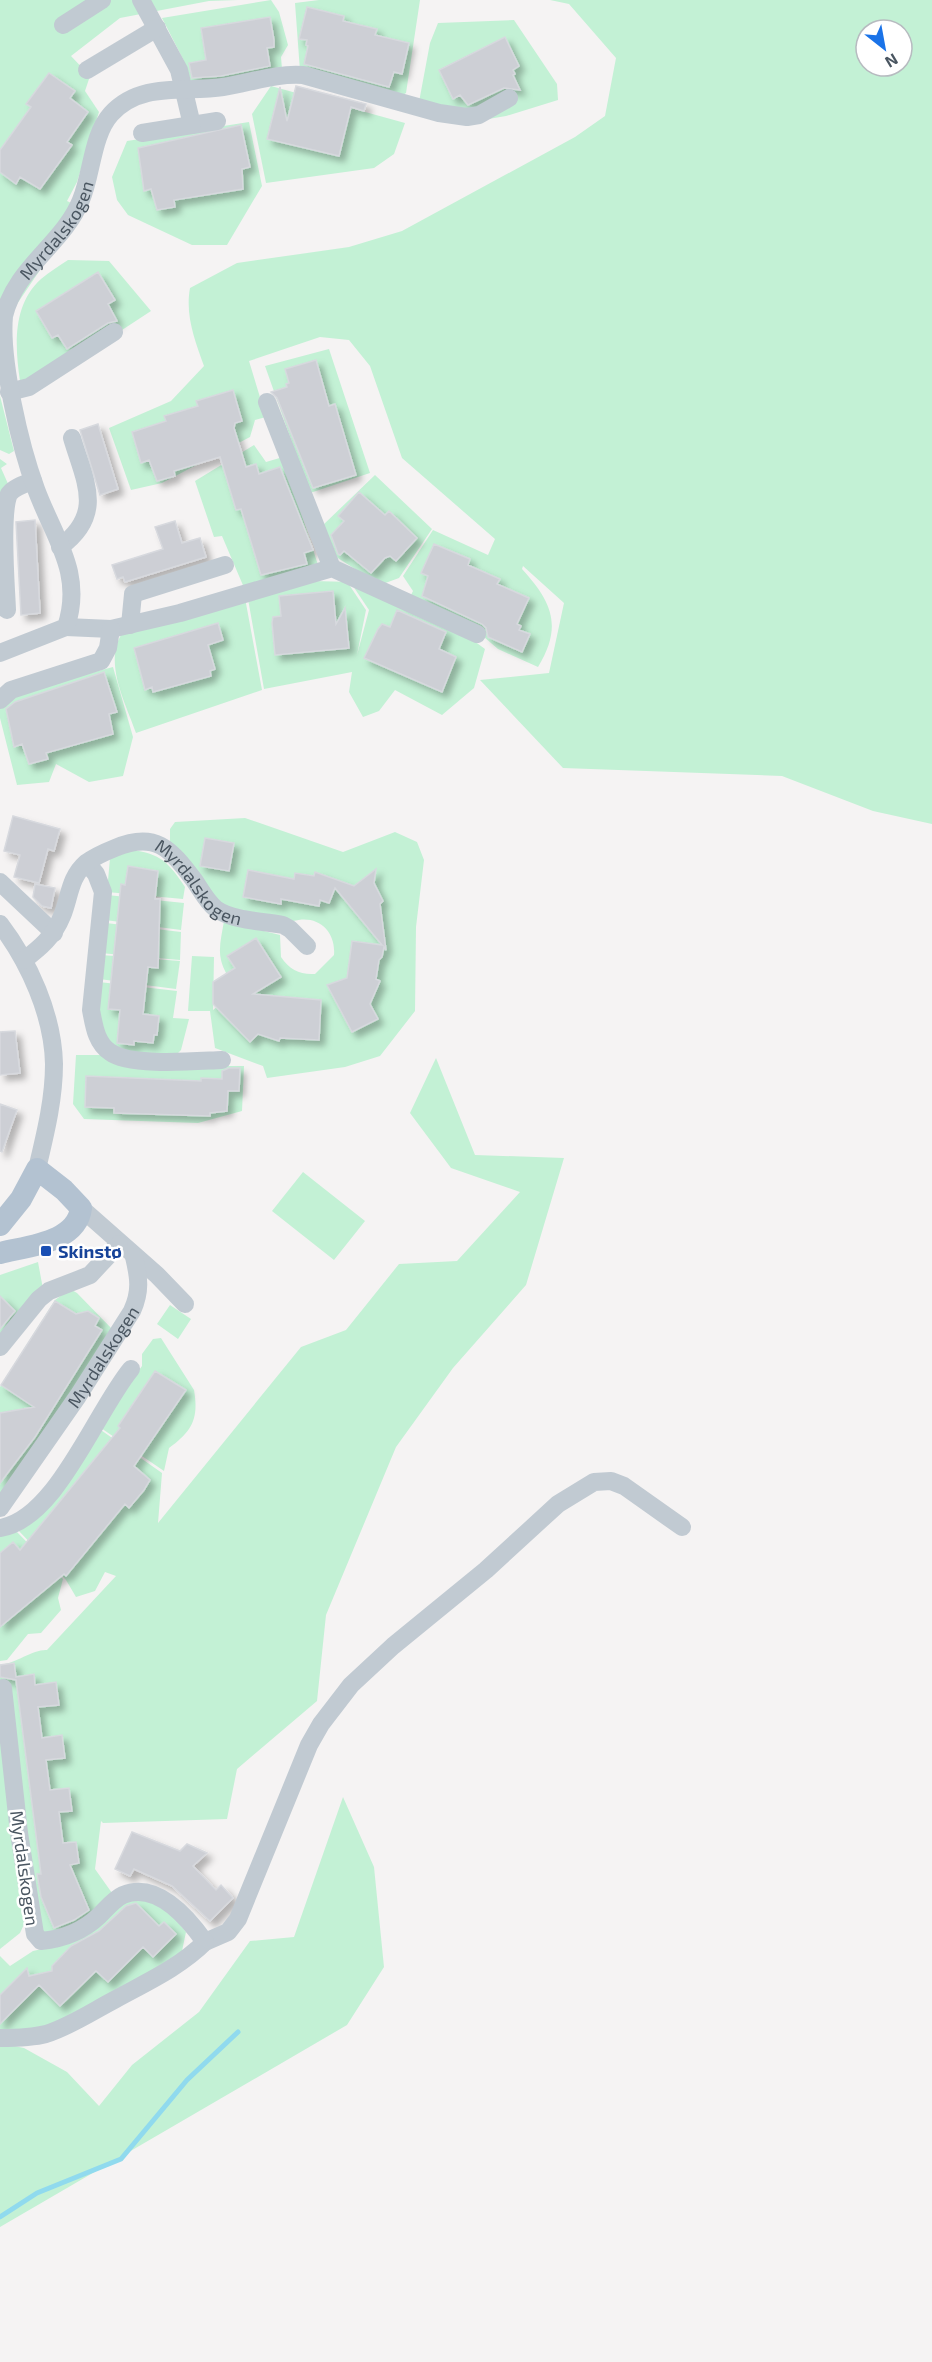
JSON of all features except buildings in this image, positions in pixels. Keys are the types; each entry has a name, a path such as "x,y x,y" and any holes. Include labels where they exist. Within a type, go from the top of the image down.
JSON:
{"main road":[{"path":"0,1225 21,1199 37,1169 64,1190 81,1208 80,1219 71,1230 52,1240 0,1253"}],"street":[{"path":"63,24 102,0"},
{"path":"141,0 179,70 192,125"},
{"path":"87,70 158,28"},
{"name":"Myrdalskogen","path":"66,627 74,598 72,580 33,481 3,368 1,339 4,316 11,295 22,277 81,202 102,131 111,115 126,102 148,92 183,87 220,88 287,74 303,75 439,113 467,117 479,114 509,98"},
{"path":"142,133 217,121"},
{"path":"9,392 29,387 114,332"},
{"path":"267,402 332,568"},
{"path":"60,547 81,529 88,514 86,487 72,438"},
{"path":"7,610 3,512 9,494 15,488 33,481"},
{"path":"130,625 133,594 225,565"},
{"path":"0,652 66,627 111,629 130,625 332,568 477,634"},
{"path":"0,700 11,690 101,662 108,648 111,629"},
{"name":"Myrdalskogen","path":"24,960 44,945 54,933 63,915 70,886 87,863 135,840 151,842 165,849 179,862 216,909 228,915 290,929 307,946"},
{"path":"87,863 96,874 103,892 91,1010 100,1042 110,1053 124,1058 157,1062 222,1060"},
{"path":"0,882 54,933"},
{"path":"0,924 24,960 46,1022 54,1063 52,1101 37,1169"},
{"path":"81,1208 119,1244 157,1275 184,1304"},
{"path":"0,1347 39,1299 50,1291 90,1275 119,1244"},
{"name":"Myrdalskogen","path":"0,1508 78,1396 132,1311 138,1297 140,1282 134,1257"},
{"path":"0,1528 12,1526 43,1502 82,1448 117,1386 131,1369"},
{"path":"0,2038 21,2038 44,2034 70,2024 164,1973 193,1954 205,1942 228,1932 238,1919 309,1744 327,1712 351,1685 393,1646 486,1570 558,1504 594,1482 611,1481 624,1486 682,1527"},
{"name":"Myrdalskogen","path":"3,1688 24,1866 35,1934 41,1941 72,1935 91,1923 123,1895 140,1893 156,1895 169,1903 205,1942"}],"green space":[{"path":"0,0 238,0 209,1 120,18 71,56 90,76 85,91 99,112 77,182 67,201 82,208 15,307 0,349"},
{"path":"271,0 279,12 288,45 281,57 282,69 223,83 191,83 183,59 162,18"},
{"path":"319,0 420,0 406,93 401,96 300,71 295,3"},
{"path":"550,0 932,0 932,824 873,811 782,776 563,768 480,680 549,673 564,603 523,566 522,569 541,592 551,615 550,639 538,667 498,649 477,631 409,599 413,591 403,576 433,530 488,555 495,539 402,458 370,366 349,340 320,337 249,361 266,417 255,420 250,437 162,483 131,490 109,428 171,401 204,366 190,318 190,288 237,263 349,247 402,231 575,137 605,116 616,58 569,4"},
{"path":"514,20 557,84 558,100 506,116 465,123 419,102 430,43 438,23"},
{"path":"271,86 405,123 394,154 374,168 266,183 252,114"},
{"path":"249,122 262,186 227,245 192,245 128,215 117,200 112,177 127,141"},
{"path":"68,260 109,261 151,311 55,374 20,381 17,341 20,314 25,301 41,279"},
{"path":"329,349 370,473 310,493 265,366"},
{"path":"0,396 14,451 9,454 0,450"},
{"path":"254,445 266,462 283,457 318,565 245,590 222,536 214,537 195,481"},
{"path":"0,459 7,464 1,468 9,486 0,498"},
{"path":"375,475 432,529 399,578 380,585 330,553 322,526"},
{"path":"312,581 353,582 350,586 366,610 357,655 369,610 353,586 466,635 485,649 474,688 442,715 395,690 379,711 363,717 349,692 352,672 264,689 248,599"},
{"path":"245,598 262,690 136,733 122,697 116,671 116,646 121,635"},
{"path":"113,667 133,737 123,776 89,782 56,764 49,782 17,785 0,718 0,705 12,694"},
{"path":"245,818 343,852 395,832 417,842 424,860 416,927 415,1011 380,1056 345,1067 267,1078 263,1066 215,1048 210,1011 188,1011 192,956 214,957 213,1010 231,996 229,980 220,955 224,921 280,935 281,957 292,968 305,974 315,974 334,955 332,939 324,926 317,922 302,919 293,921 231,908 220,903 170,846 170,829 175,822"},
{"path":"125,849 153,855 166,863 185,887 183,899 107,892 110,858"},
{"path":"107,895 184,903 181,930 105,920"},
{"path":"106,923 181,932 180,960 100,953"},
{"path":"101,955 180,961 176,989 99,979"},
{"path":"99,982 177,991 173,1018 189,1019 181,1050 174,1057 112,1051 101,1017"},
{"path":"76,1055 103,1055 112,1063 143,1066 244,1066 242,1111 198,1123 84,1119 73,1104"},
{"path":"436,1058 475,1155 564,1158 526,1285 453,1368 396,1447 326,1615 317,1701 237,1769 227,1819 103,1823 101,1821 95,1869 112,1893 82,1921 64,1929 42,1933 0,1682 0,1665 47,1650 116,1576 105,1572 95,1591 76,1597 66,1580 17,1529 98,1428 162,1473 158,1523 301,1347 346,1330 399,1264 457,1261 520,1192 451,1168 410,1113"},
{"path":"303,1172 365,1221 334,1260 272,1211"},
{"path":"38,1262 43,1289 0,1343 0,1275"},
{"path":"70,1289 77,1293 113,1330 0,1497 0,1387 55,1300"},
{"path":"170,1305 191,1319 178,1339 157,1324"},
{"path":"161,1338 194,1390 195,1400 192,1423 183,1436 169,1448 164,1471 98,1426 142,1366 142,1354 153,1339"},
{"path":"17,1532 63,1579 58,1598 61,1610 41,1633 28,1634 7,1660 0,1661 0,1535"},
{"path":"0,1708 27,1918 20,1933 0,1949"},
{"path":"343,1797 374,1867 384,1967 347,2025 0,2227 0,2043 24,2048 67,2072 99,2106 132,2065 199,2012 250,1941 294,1937"},
{"path":"131,1898 157,1904 174,1918 186,1932 181,1956 32,2035 0,2030 0,1956 10,1966 33,1951 64,1944"}],"waterway":[{"path":"0,2217 37,2193 121,2159 187,2080 238,2032"}],"place":[{"name":"Skinstø","path":"46,1251"}]}
